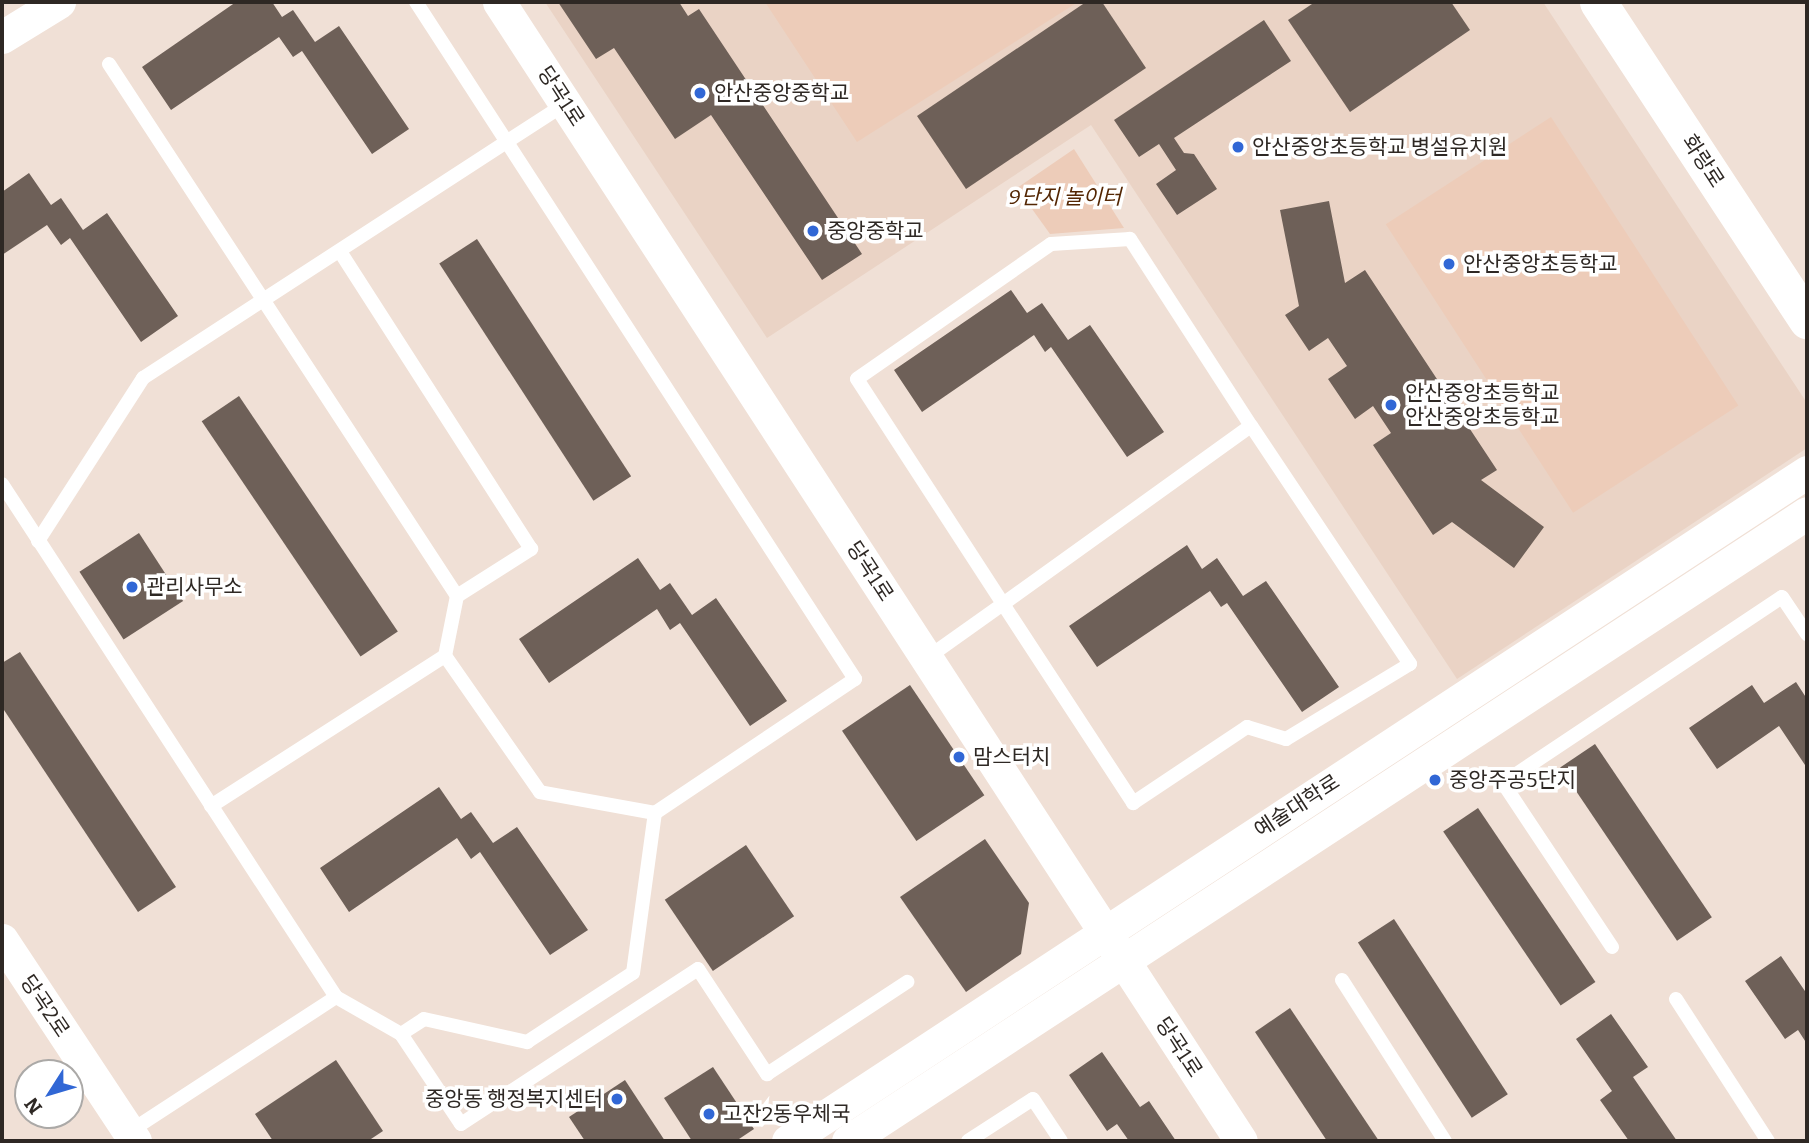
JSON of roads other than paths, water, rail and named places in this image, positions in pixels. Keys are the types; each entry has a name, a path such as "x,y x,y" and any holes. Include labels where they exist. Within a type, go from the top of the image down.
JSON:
{"main road":[{"name":"화랑로","path":"1598,2 1807,320"}],"street":[{"path":"2,37 59,2"},
{"name":"당곡1로","path":"499,2 1241,1141"},
{"name":"예술대학로","path":"789,1141 1807,472"},
{"name":"예술대학로","path":"848,1141 1807,513"},
{"name":"당곡2로","path":"2,940 132,1137"}],"lane":[{"path":"109,64 457,596 446,656 540,792 655,813 855,679 416,2"},
{"path":"38,541 143,379 566,104"},
{"path":"1130,239 1251,426 1410,664 1286,739 1247,727 1133,803 857,379 1051,244 1130,239"},
{"path":"340,251 530,549 457,596"},
{"path":"927,658 1251,426"},
{"path":"2,484 336,997 401,1034 461,1124 698,969 767,1074 907,982"},
{"path":"1612,947 1503,783 1782,597 1807,634"},
{"path":"211,806 446,656"},
{"path":"401,1034 424,1019 527,1042 633,973 655,813"},
{"path":"1342,979 1445,1141"},
{"path":"132,1137 336,997"},
{"path":"1676,999 1768,1141"},
{"path":"968,1141 1033,1099 1061,1141"}],"place":[{"name":"안산중앙중학교","path":"700,93"},
{"name":"안산중앙초등학교 병설유치원","path":"1238,147"},
{"name":"중앙중학교","path":"813,231"},
{"name":"안산중앙초등학교","path":"1449,264"},
{"name":"안산중앙초등학교 안산중앙초등학교","path":"1391,405"},
{"name":"관리사무소","path":"132,587"},
{"name":"맘스터치","path":"959,757"},
{"name":"중앙주공5단지","path":"1435,780"},
{"name":"중앙동 행정복지센터","path":"617,1099"},
{"name":"고잔2동우체국","path":"709,1114"}],"park label":[{"name":"9단지 놀이터","path":"1065,197"}]}
